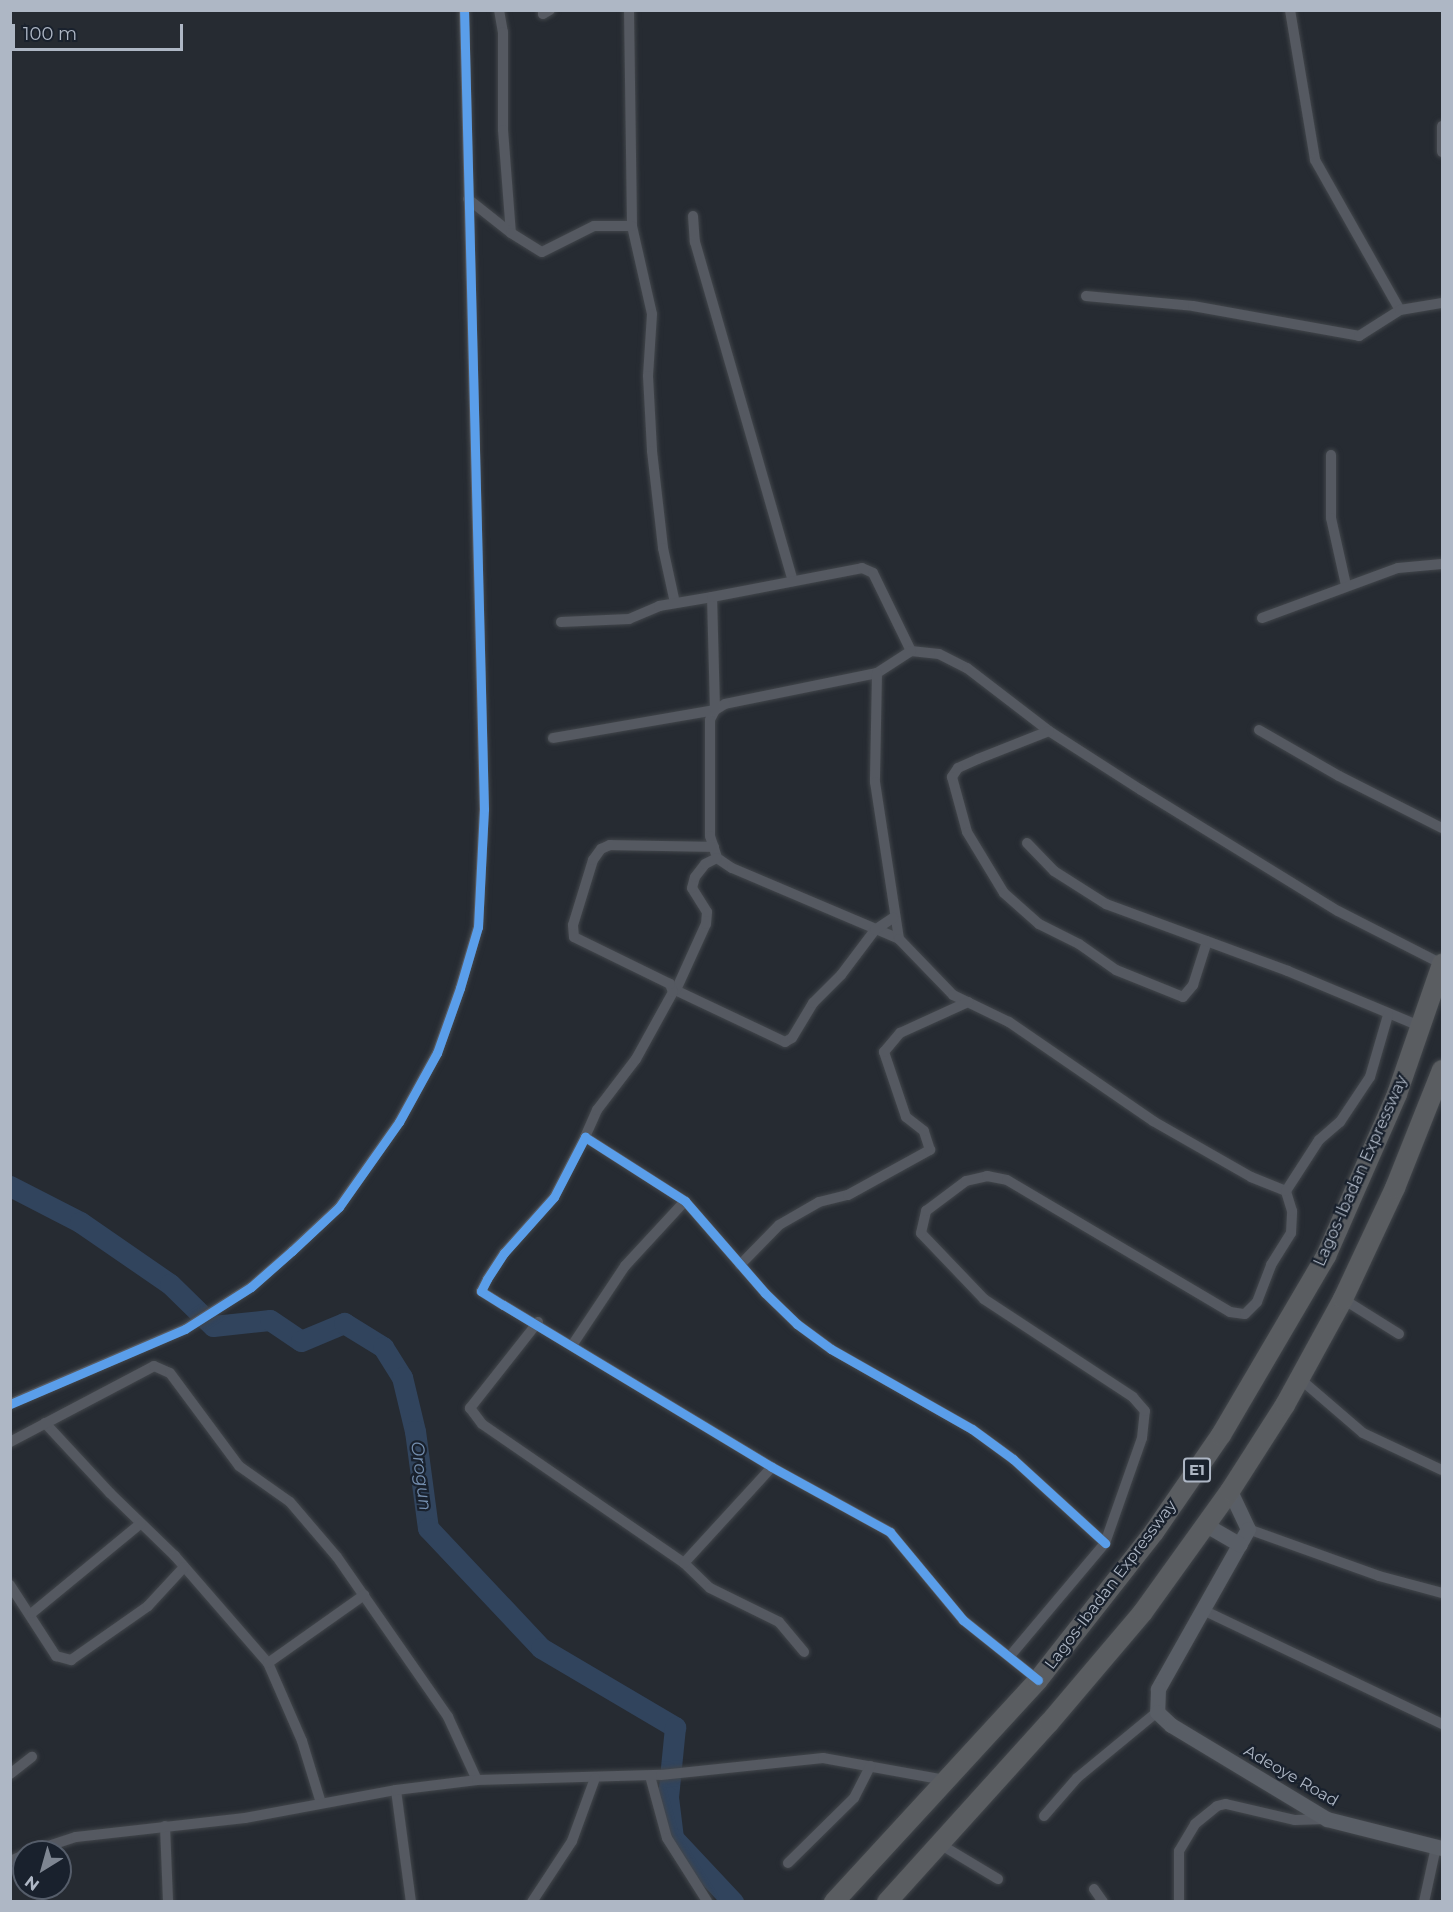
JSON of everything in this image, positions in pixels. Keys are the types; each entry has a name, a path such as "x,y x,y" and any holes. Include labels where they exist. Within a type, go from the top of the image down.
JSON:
{"highway":[{"name":"Lagos-Ibadan Expressway","path":"834,1902 1038,1680 1154,1533 1221,1435 1326,1256 1397,1094 1443,964"},
{"name":"Lagos-Ibadan Expressway","path":"887,1902 1049,1723 1143,1612 1230,1491 1299,1378 1343,1299 1438,1096 1443,1070"}],"street":[{"path":"10,1404 185,1329 251,1287 339,1207 399,1122 436,1053 478,927 484,809 464,10"},
{"path":"499,10 511,233"},
{"path":"543,10 543,14 550,10"},
{"path":"629,10 632,226 652,314 648,376 652,451 663,548 675,603"},
{"path":"1290,10 1315,160 1400,310"},
{"path":"1443,126 1443,152"},
{"path":"468,199 511,233 542,252 594,226 632,226"},
{"path":"693,216 695,242 793,581"},
{"path":"1086,296 1193,306 1359,336 1400,310 1443,303"},
{"path":"1331,455 1331,518 1346,585"},
{"path":"1262,618 1346,585 1398,568 1443,564"},
{"path":"561,622 629,619 675,603 862,568 873,573 910,651"},
{"path":"712,597 715,710 710,720 710,836 716,852 743,874 899,939"},
{"path":"554,738 715,710 724,704 877,673 910,651 939,654 967,668 1049,731 1338,911 1443,964"},
{"path":"877,673 875,782 893,918 899,939 938,982 968,1002 1009,1022 1153,1120 1251,1177 1286,1191"},
{"path":"1259,730 1339,776 1443,828"},
{"path":"1049,731 958,768 952,777 967,832 1004,893 1039,924 1079,944 1116,970 1183,997 1193,986 1207,941"},
{"path":"1027,843 1054,871 1090,896 1422,1027"},
{"path":"716,852 605,846 591,863 572,933 579,941 785,1042 792,1038 813,1003 842,975 875,930 893,918"},
{"path":"716,852 695,877 692,888 706,912 706,924 659,1021 597,1110 554,1197 504,1253 481,1291 538,1322 772,1467 890,1532 963,1620 1038,1680"},
{"path":"741,1265 779,1225 819,1202 849,1195 930,1150 924,1131 906,1117 884,1052 900,1034 968,1002"},
{"path":"1286,1191 1319,1140 1340,1122 1370,1077 1388,1015"},
{"path":"585,1137 685,1201 797,1324 831,1349 980,1435 1013,1459 1105,1543"},
{"path":"1010,1656 1105,1543 1142,1438 1145,1411 1133,1397 984,1299 921,1233 926,1211 966,1181 987,1176 1007,1180 1230,1312 1245,1314 1257,1302 1271,1265 1291,1233 1292,1210 1286,1191"},
{"path":"573,1344 625,1266 685,1201"},
{"path":"1343,1299 1399,1334"},
{"path":"538,1322 470,1408 496,1436 684,1563 725,1598 779,1622 804,1652"},
{"path":"10,1442 154,1366 164,1368 238,1466 290,1502 364,1595 448,1717 477,1780"},
{"path":"1299,1378 1363,1433 1443,1470"},
{"path":"45,1423 184,1567 268,1663 302,1741 321,1803"},
{"path":"684,1563 772,1467"},
{"path":"1230,1491 1248,1528 1379,1576 1443,1593"},
{"path":"32,1613 141,1523"},
{"path":"1206,1525 1240,1545"},
{"path":"1044,1816 1077,1778 1157,1712 1158,1689 1248,1528"},
{"path":"10,1585 32,1613 56,1656 71,1660 148,1606 184,1567"},
{"path":"268,1663 364,1595"},
{"path":"1203,1610 1443,1724"},
{"name":"Adeoye Road","path":"1157,1712 1171,1725 1326,1819 1439,1847"},
{"path":"10,1774 32,1757"},
{"path":"67,1840 165,1826 245,1818 396,1790 477,1780 656,1775 823,1758 945,1780"},
{"path":"788,1863 854,1798 870,1766"},
{"path":"656,1775 667,1838 707,1901"},
{"path":"532,1902 572,1840 595,1778"},
{"path":"396,1790 411,1902"},
{"path":"1179,1902 1179,1851 1195,1824 1217,1806 1226,1804 1295,1820 1326,1819"},
{"path":"165,1826 168,1902"},
{"path":"938,1844 998,1879"},
{"path":"1424,1902 1439,1847"},
{"path":"1094,1889 1104,1902"}],"waterway":[{"name":"Orogun","path":"10,1186 80,1222 170,1284 213,1326 270,1320 301,1341 344,1323 383,1347 402,1377 415,1431 428,1528 541,1648 675,1727 668,1797 673,1838 733,1902"}],"cycle path":[{"path":"10,1404 185,1329 251,1287 292,1251 339,1207 399,1122 437,1053 460,988 478,927 484,809 464,10"},
{"path":"1038,1680 963,1620 890,1532 772,1467 481,1291 504,1253 554,1197 585,1137 685,1201 765,1293 797,1324 831,1349 972,1429 1013,1459 1105,1543"}]}
